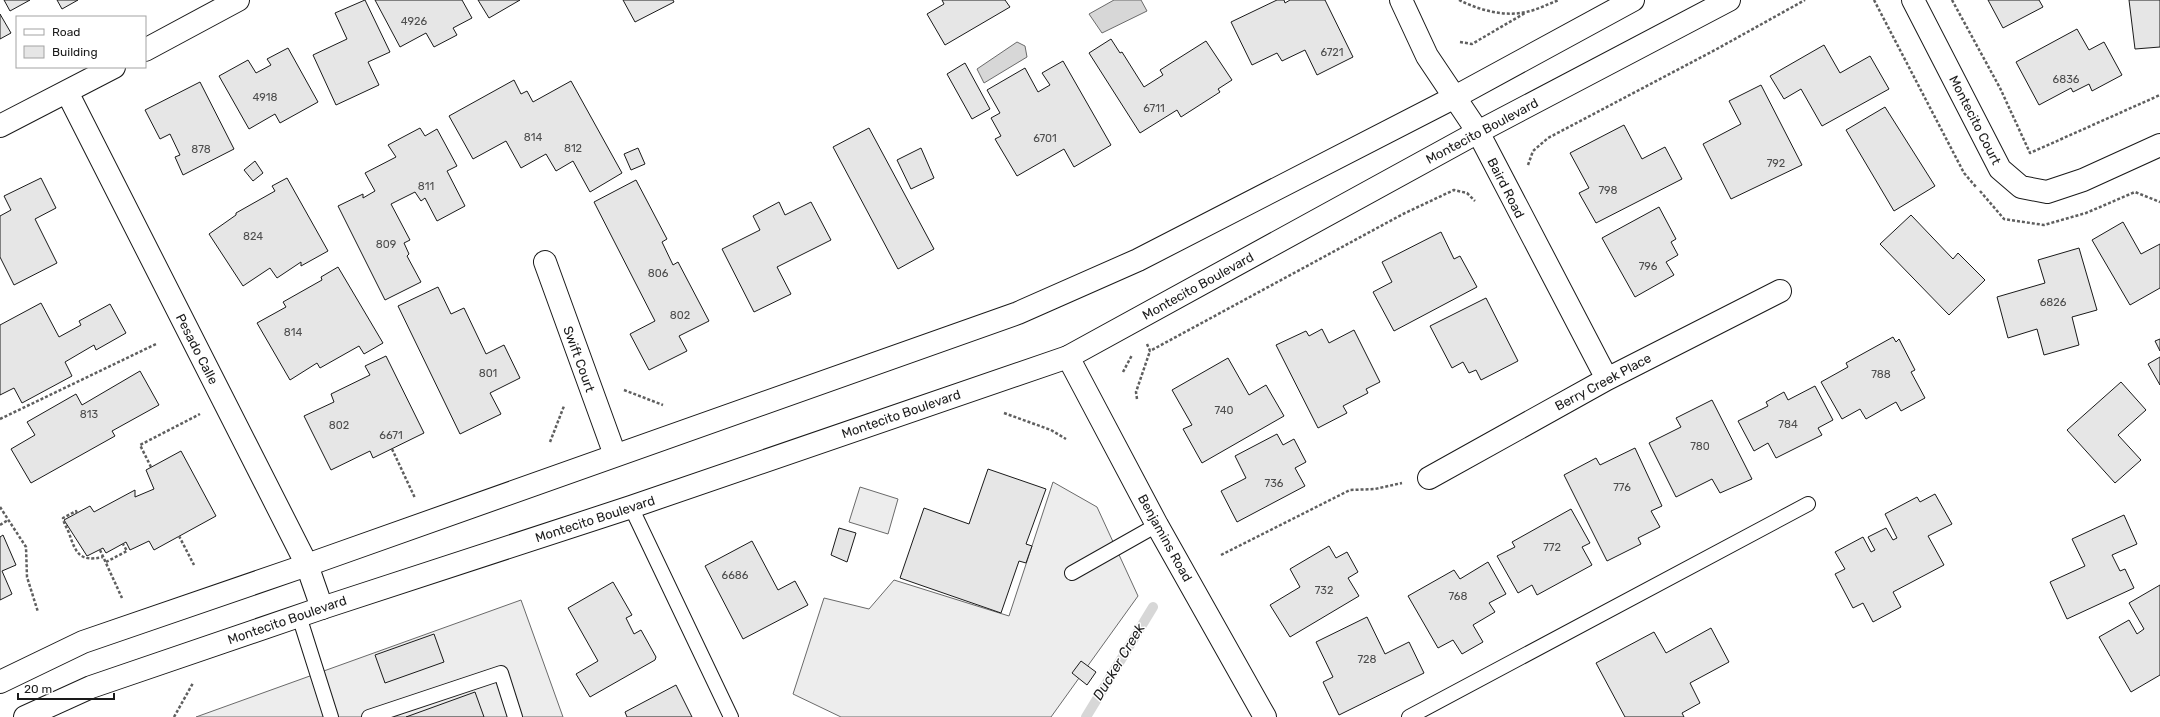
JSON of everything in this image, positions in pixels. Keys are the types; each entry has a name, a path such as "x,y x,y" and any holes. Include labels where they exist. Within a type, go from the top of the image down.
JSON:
{"main road":[{"path":"146,49 238,0"},
{"name":"Baird Road","path":"1401,0 1427,56 1478,132 1607,378"},
{"path":"0,682 83,642 307,565 1018,313 1138,260 1455,96 1633,0"},
{"name":"Montecito Boulevard","path":"25,717 91,687 322,608 631,507 1068,357 1478,132 1729,0"},
{"name":"Montecito Court","path":"1913,0 2000,169 2021,187 2047,192 2083,180 2160,145"},
{"path":"0,126 112,68"},
{"name":"Pesado Calle","path":"67,92 307,565 322,608"},
{"name":"Swift Court","path":"545,262 615,455"},
{"name":"Berry Creek Place","path":"1429,478 1607,378 1780,291"},
{"name":"Benjamins Road","path":"1068,357 1157,525 1266,717"}],"lane":[{"path":"1410,717 1808,504"},
{"path":"631,507 731,717"},
{"path":"1072,573 1157,525"},
{"path":"299,616 331,717"},
{"path":"369,717 501,674 515,717"}],"path":[{"path":"1459,0 1483,10 1503,13 1526,12"},
{"path":"1460,42 1472,44 1526,12 1559,0"},
{"path":"1528,168 1528,162 1533,151 1548,138 1715,50 1805,0"},
{"path":"1952,0 2000,88 2030,153 2160,95"},
{"path":"1137,399 1136,392 1150,351 1403,214 1454,190 1466,193 1475,200"},
{"path":"0,419 156,344"},
{"path":"1141,347 1146,344 1150,351"},
{"path":"1123,372 1126,363 1136,351"},
{"path":"624,390 663,405"},
{"path":"151,466 140,446 224,402"},
{"path":"550,442 564,406"},
{"path":"1004,413 1051,430 1066,439"},
{"path":"392,449 426,522"},
{"path":"1221,555 1350,490 1375,489 1429,478"},
{"path":"0,508 26,547 27,577 38,612"},
{"path":"78,513 76,511 63,518 73,546 81,556 90,560 103,557"},
{"path":"0,524 8,520"},
{"path":"179,536 194,565"},
{"path":"106,562 126,551 123,544"},
{"path":"100,550 134,625"},
{"path":"174,717 193,683"}],"shaded area":[{"path":"1114,0 1141,0 1147,11 1102,33 1089,14"},
{"path":"1017,42 1025,46 1027,57 984,83 977,69"},
{"path":"1053,482 1097,507 1138,596 1051,717 841,717 793,694 824,598 869,609 894,580 1009,616"},
{"path":"860,487 898,499 888,534 849,522"},
{"path":"521,600 563,717 196,717"}],"building":[{"path":"4,0 30,0 10,11"},
{"path":"57,0 78,0 62,9"},
{"path":"365,0 390,52 368,62 379,85 336,105 313,55 347,39 335,13"},
{"path":"375,0 462,0 472,18 453,28 457,35 434,47 426,33 400,47"},
{"path":"478,0 520,0 489,18"},
{"path":"623,0 673,0 674,2 635,22"},
{"path":"942,0 1005,0 1010,7 945,45 927,14 944,4"},
{"path":"1277,0 1284,0 1285,3 1290,0 1325,0 1353,57 1317,75 1305,50 1282,61 1277,53 1252,65 1231,22"},
{"path":"1988,0 2039,0 2043,7 2003,28"},
{"path":"2129,0 2160,0 2160,47 2135,49"},
{"path":"0,14 11,33 0,39"},
{"path":"2077,29 2089,50 2104,42 2122,75 2092,91 2089,84 2073,92 2071,88 2039,105 2016,62"},
{"path":"1111,39 1120,53 1122,52 1144,87 1163,75 1160,70 1206,41 1232,80 1218,89 1220,92 1181,117 1177,110 1140,133 1089,53"},
{"path":"1824,45 1840,73 1870,56 1889,89 1822,126 1801,89 1784,99 1770,76"},
{"path":"288,48 318,102 280,123 275,114 249,129 219,76 248,60 256,73 271,65 267,59"},
{"path":"1063,61 1111,145 1074,167 1064,149 1017,176 995,139 1001,136 991,118 1000,113 987,90 1025,68 1038,92 1050,85 1042,73"},
{"path":"965,63 990,109 972,119 947,74"},
{"path":"514,80 521,94 527,91 533,102 571,81 622,173 590,192 573,161 556,171 546,154 521,168 506,141 473,159 449,116"},
{"path":"200,82 234,149 183,175 175,157 180,155 170,134 160,139 145,110"},
{"path":"1761,85 1802,165 1731,199 1703,144 1741,124 1729,101"},
{"path":"1885,107 1935,186 1894,211 1846,130"},
{"path":"1624,125 1642,159 1665,147 1682,179 1596,223 1579,193 1589,188 1570,153"},
{"path":"420,128 425,136 437,129 457,166 447,171 465,206 437,221 425,198 421,201 415,192 391,204 410,240 404,243 409,254 407,256 421,282 385,300 338,206 363,194 363,198 375,191 365,173 396,157 388,145"},
{"path":"869,128 934,249 898,269 833,147"},
{"path":"638,148 645,164 631,170 624,154"},
{"path":"921,148 934,178 911,189 897,160"},
{"path":"255,161 263,173 253,181 244,170"},
{"path":"41,178 56,208 35,219 57,263 14,285 0,257 0,216 11,210 4,196"},
{"path":"287,178 328,251 301,266 301,262 277,278 270,268 243,286 209,234 236,215 236,213 275,191 272,186"},
{"path":"636,180 667,239 662,242 673,265 678,262 709,321 679,336 687,351 649,370 630,334 655,321 594,202"},
{"path":"779,202 785,215 811,202 831,240 777,267 791,294 754,312 722,249 760,230 753,216"},
{"path":"1659,207 1676,239 1671,242 1678,255 1666,262 1674,275 1635,297 1602,238"},
{"path":"1911,215 1953,259 1958,253 1985,280 1949,315 1880,244"},
{"path":"2123,222 2141,254 2160,244 2160,288 2130,305 2092,240"},
{"path":"1441,232 1454,259 1460,256 1477,287 1394,331 1373,292 1392,282 1382,262"},
{"path":"2079,248 2097,310 2072,317 2079,345 2044,355 2037,329 2008,338 1997,297 2045,283 2038,260"},
{"path":"338,267 383,343 364,354 359,346 320,368 317,363 290,380 257,323 286,307 283,302 322,280 321,277"},
{"path":"438,287 451,314 464,308 486,354 504,345 520,378 490,393 501,414 460,434 398,306"},
{"path":"1486,298 1518,361 1481,380 1476,370 1469,373 1463,362 1452,368 1430,326"},
{"path":"41,303 59,337 81,325 79,321 110,304 126,333 96,350 94,345 65,362 72,376 22,403 14,388 0,395 0,325"},
{"path":"1322,329 1329,343 1354,330 1380,382 1366,389 1368,393 1343,406 1347,413 1318,428 1276,345 1306,331 1309,336"},
{"path":"1893,337 1896,342 1899,339 1915,370 1911,372 1925,398 1901,411 1896,402 1866,419 1860,409 1842,419 1821,382 1848,367 1846,363"},
{"path":"2160,339 2160,351 2155,341"},
{"path":"386,356 424,433 373,458 370,451 331,470 304,416 334,402 331,394 370,375 365,366"},
{"path":"2160,357 2160,385 2148,364"},
{"path":"1228,358 1249,395 1266,385 1284,416 1202,463 1183,429 1192,425 1172,390"},
{"path":"140,371 159,405 112,431 115,436 31,483 11,449 35,435 27,422 76,394 82,405"},
{"path":"2121,382 2146,410 2118,435 2141,460 2115,483 2067,430"},
{"path":"1815,386 1833,420 1818,428 1822,435 1776,458 1768,443 1754,451 1738,421 1768,406 1766,402 1784,392 1788,400"},
{"path":"1712,400 1752,479 1720,493 1712,479 1676,497 1649,443 1681,427 1676,418"},
{"path":"1277,434 1283,445 1294,439 1306,462 1295,468 1305,486 1237,522 1221,491 1246,478 1235,456"},
{"path":"1635,448 1662,506 1651,511 1660,527 1638,538 1641,544 1607,561 1564,475 1596,458 1600,465"},
{"path":"181,451 216,516 154,550 149,541 130,550 126,542 106,553 103,548 87,556 64,520 90,506 94,512 135,490 135,497 154,489 146,470"},
{"path":"988,469 1046,489 1026,544 1032,546 1026,563 1019,561 1001,613 900,578 924,508 969,524"},
{"path":"1935,494 1952,524 1928,536 1944,565 1893,592 1901,607 1873,622 1863,603 1853,608 1835,574 1845,569 1835,552 1863,537 1871,552 1875,550 1868,537 1886,528 1893,540 1897,538 1885,514 1917,497 1920,502"},
{"path":"1571,509 1590,543 1582,547 1592,565 1537,595 1532,585 1518,593 1497,556 1515,547 1512,542"},
{"path":"2124,515 2137,544 2112,555 2120,571 2125,569 2134,588 2067,619 2050,582 2085,566 2072,539"},
{"path":"839,528 856,533 847,562 831,555"},
{"path":"3,535 16,565 2,571 12,594 0,600 0,537"},
{"path":"752,541 778,590 795,581 808,605 743,639 705,566"},
{"path":"1329,546 1336,558 1347,552 1358,572 1348,578 1359,596 1290,637 1270,605 1300,587 1290,569"},
{"path":"1488,562 1506,594 1489,603 1495,612 1473,625 1483,642 1462,654 1453,640 1438,648 1408,596 1454,570 1460,579"},
{"path":"613,582 632,615 626,618 634,634 641,630 656,657 655,660 590,697 576,674 598,661 568,608"},
{"path":"2160,585 2160,675 2131,692 2099,637 2129,620 2137,634 2144,629 2129,603"},
{"path":"1367,617 1385,654 1409,642 1424,673 1339,715 1323,682 1333,677 1316,642"},
{"path":"1711,628 1729,662 1690,683 1700,703 1682,713 1684,717 1625,717 1596,663 1654,632 1666,653"},
{"path":"434,634 444,662 385,683 375,655"},
{"path":"1081,661 1096,672 1087,685 1072,673"},
{"path":"676,685 692,717 627,717 625,712"},
{"path":"475,692 484,717 406,717"}],"waterway":[{"name":"Ducker Creek","path":"1086,717 1153,607"}]}
